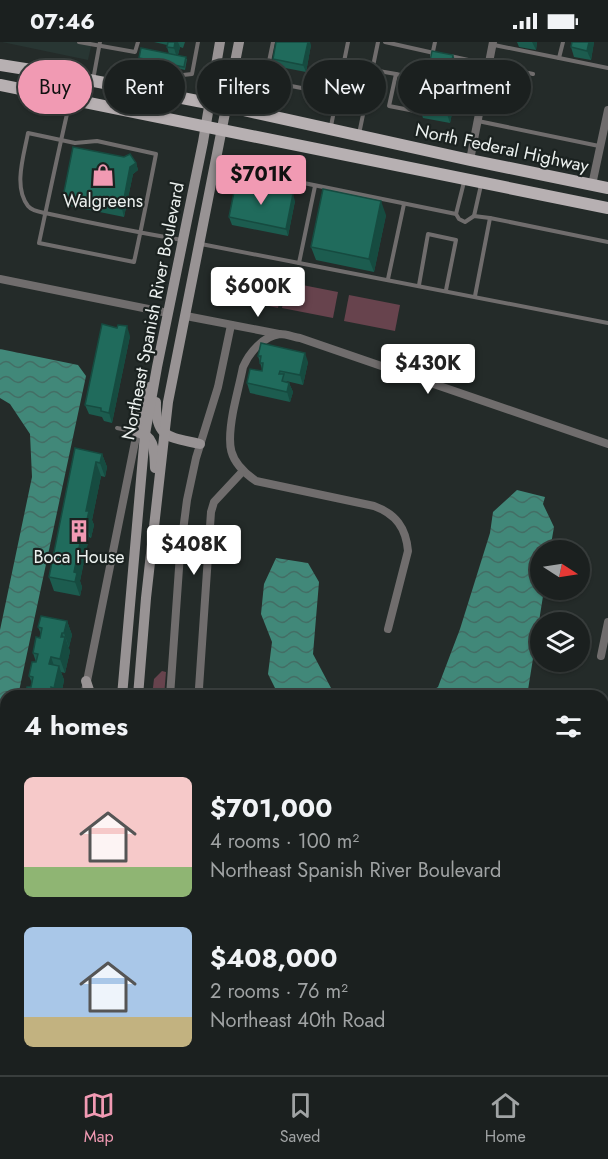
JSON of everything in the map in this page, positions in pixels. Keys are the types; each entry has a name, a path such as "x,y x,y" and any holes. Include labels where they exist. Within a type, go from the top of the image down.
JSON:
{"main road":[{"name":"Northeast Spanish River Boulevard","path":"217,60 220,42"},
{"name":"Northeast Spanish River Boulevard","path":"235,60 239,42"},
{"name":"North Federal Highway","path":"0,65 18,68"},
{"name":"North Federal Highway","path":"92,81 104,83"},
{"name":"North Federal Highway","path":"0,85 18,89"},
{"name":"North Federal Highway","path":"92,103 608,208"},
{"name":"Northeast Spanish River Boulevard","path":"122,690 141,433 157,367 207,114"},
{"name":"Northeast Spanish River Boulevard","path":"139,690 170,393 225,114"},
{"name":"North Federal Highway","path":"259,114 608,188"},
{"path":"430,172 461,167 470,160"},
{"path":"465,179 480,169 504,167"},
{"path":"157,367 156,419 164,434 173,439 200,444"},
{"path":"141,433 150,438 154,449 155,519"},
{"path":"86,681 89,690"}],"street":[{"path":"490,60 493,43"},
{"path":"592,185 602,148 608,110"},
{"path":"470,160 479,114"},
{"path":"0,279 168,313"},
{"path":"186,316 300,338 608,444"},
{"path":"170,690 182,534 190,483 218,387 231,325"},
{"path":"280,334 266,340 247,357 243,367 229,441 234,460 242,472 256,481 374,506 384,509 399,522 404,531 408,551 388,629"},
{"name":"Northeast Spanish River Boulevard","path":"85,690 141,433"},
{"path":"200,690 211,512 214,502 242,472"},
{"path":"601,656 608,622"}],"lane":[{"path":"79,42 135,52 138,42"},
{"path":"185,75 192,74 198,42"},
{"path":"273,42 265,81 303,88"},
{"path":"345,60 348,42"},
{"path":"375,60 378,42"},
{"path":"385,42 467,60"},
{"path":"431,60 435,42"},
{"path":"560,58 563,42"},
{"path":"493,43 608,68"},
{"path":"92,81 99,44"},
{"path":"386,72 396,74 389,106 398,108"},
{"path":"67,114 61,140 45,213 39,243 134,262 140,233 156,154 98,141 75,143 61,140 28,133 20,182 28,206 45,213 140,233 182,240"},
{"path":"331,129 334,114"},
{"path":"359,135 364,114"},
{"path":"478,121 602,148"},
{"path":"245,171 456,213"},
{"path":"465,179 456,213 459,219 465,222 474,216 482,183"},
{"path":"299,262 315,185"},
{"path":"388,279 404,204"},
{"path":"474,216 608,242"},
{"path":"475,296 490,219"},
{"path":"418,285 428,234 456,240 446,290"},
{"path":"200,244 608,323"},
{"path":"117,428 141,433"}],"shaded area":[{"path":"2,42 92,42 88,60"}],"green space":[{"path":"229,270 283,281 278,308 223,296"},
{"path":"287,282 338,292 333,318 282,308"},
{"path":"349,295 400,305 395,331 344,321"},
{"path":"162,671 166,672 164,690 153,690 154,679"}],"water":[{"path":"0,349 78,365 86,376 19,690 0,690 0,630 32,477 30,434 10,404 0,398"},
{"path":"517,490 545,497 543,504 554,527 552,540 530,540 530,600 542,600 540,612 530,612 531,672 528,690 433,690 438,687 460,629 490,533 493,512"},
{"path":"276,558 308,563 319,582 313,654 331,688 335,690 276,690 268,674 272,642 261,614 264,584"}],"building":[{"path":"168,42 175,42 174,48 167,47"},
{"path":"276,42 308,42 303,65 291,63 291,60 273,59"},
{"path":"572,42 589,42 587,51 571,47"},
{"path":"141,48 186,57 185,62 185,60 139,58"},
{"path":"432,51 453,55 452,60 430,60"},
{"path":"73,147 124,157 130,154 136,163 130,167 122,209 63,197"},
{"path":"236,182 293,194 286,229 229,217"},
{"path":"323,189 381,201 369,259 311,247"},
{"path":"102,324 117,328 118,325 127,326 109,413 101,411 101,408 85,405"},
{"path":"261,343 305,353 300,375 280,371 279,374 284,374 282,381 289,383 287,392 247,383 250,369 262,371 263,363 260,363 261,356 258,356"},
{"name":"Boca House","path":"75,448 102,454 100,463 96,462 86,511 89,511 74,572 77,573 75,582 49,577"},
{"path":"41,616 67,621 61,637 65,637 60,659 51,657 49,664 59,666 54,688 51,687 51,690 26,690 27,687 31,687 33,677 29,676 32,662 36,662 38,654 33,653 36,637 40,638 42,628 38,627"}],"place":[{"name":"Walgreens","path":"103,175"},
{"name":"Boca House","path":"79,531"}]}
